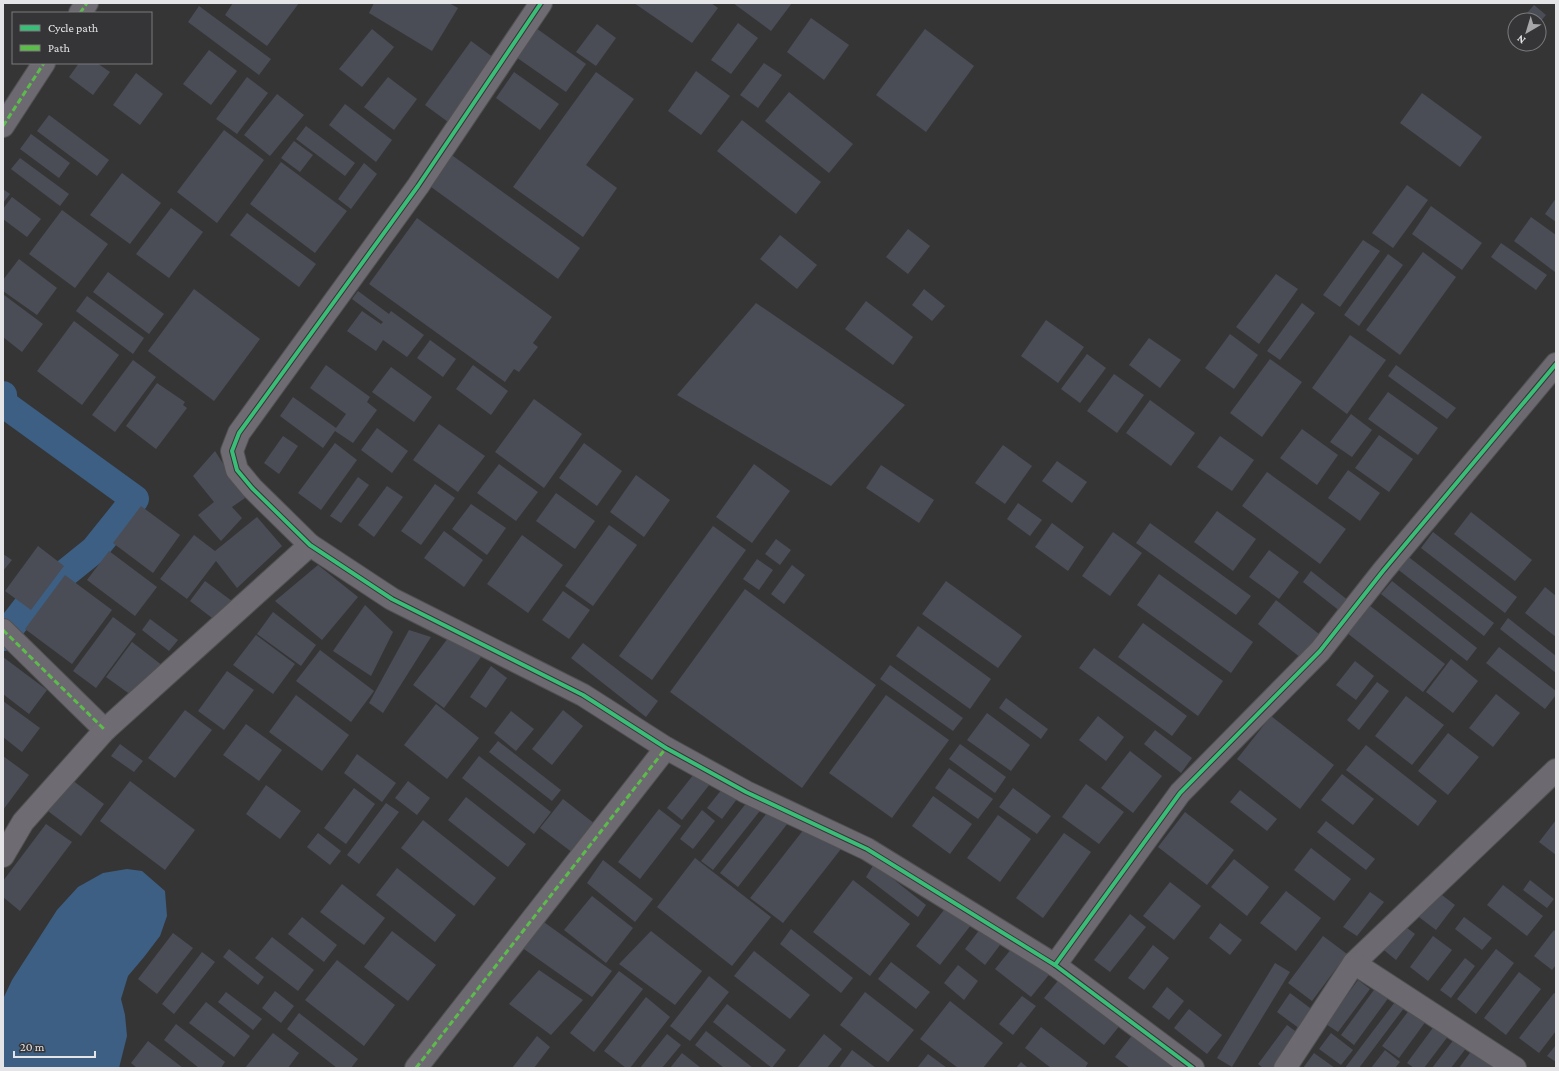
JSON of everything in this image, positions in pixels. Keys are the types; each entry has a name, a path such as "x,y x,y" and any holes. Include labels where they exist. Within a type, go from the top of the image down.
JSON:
{"street":[{"path":"81,12 87,3"},
{"path":"541,3 418,186 239,433 232,451 237,470 252,488 310,545 392,599 582,695 666,748 746,792 867,849 1055,965 1193,1068"},
{"path":"3,126 43,64"},
{"path":"1055,965 1180,793 1320,651 1388,565 1556,364"},
{"path":"3,856 23,822 105,730 310,545"},
{"path":"3,630 105,730"},
{"path":"416,1068 666,748"},
{"path":"1285,1068 1354,963 1556,770"},
{"path":"1354,963 1515,1068"}],"water":[{"path":"127,869 142,871 165,891 167,916 160,936 128,976 121,999 125,1015 127,1036 119,1068 3,1068 3,999 12,980 57,910 78,887 103,873"}],"building":[{"path":"233,3 299,3 267,46 225,15"},
{"path":"374,3 449,3 458,8 432,51 369,13"},
{"path":"634,3 711,3 718,8 692,43"},
{"path":"733,3 792,3 771,31"},
{"path":"1534,5 1542,12 1528,12"},
{"path":"199,6 271,59 259,75 188,22"},
{"path":"811,18 849,45 824,80 787,52"},
{"path":"738,23 758,38 731,74 711,60"},
{"path":"597,24 616,38 596,66 576,52"},
{"path":"536,28 586,64 566,92 516,57"},
{"path":"372,29 394,47 362,87 339,69"},
{"path":"925,29 974,66 926,132 876,95"},
{"path":"471,41 494,58 448,122 425,105"},
{"path":"209,50 237,71 211,105 183,84"},
{"path":"764,63 782,75 758,108 740,95"},
{"path":"78,64 98,64 110,72 93,95 69,77"},
{"path":"696,71 730,96 701,135 668,111"},
{"path":"514,72 559,104 540,130 496,98"},
{"path":"596,72 634,99 586,165 617,188 583,237 513,187"},
{"path":"136,73 163,94 140,125 113,105"},
{"path":"247,77 268,93 237,134 216,119"},
{"path":"388,77 417,99 394,130 364,107"},
{"path":"789,92 853,144 829,173 765,121"},
{"path":"1422,93 1482,137 1460,167 1400,123"},
{"path":"277,94 304,115 270,156 244,135"},
{"path":"345,104 392,140 376,162 329,125"},
{"path":"49,115 109,160 97,176 37,131"},
{"path":"742,120 821,182 796,214 717,151"},
{"path":"306,126 355,163 345,176 296,139"},
{"path":"224,130 264,160 217,223 177,192"},
{"path":"31,134 70,163 59,178 20,149"},
{"path":"294,141 313,155 300,172 281,158"},
{"path":"449,153 580,248 558,279 427,184"},
{"path":"20,158 69,194 60,206 11,169"},
{"path":"281,162 347,211 315,253 250,204"},
{"path":"364,163 377,174 351,209 338,199"},
{"path":"122,173 161,203 130,244 90,215"},
{"path":"1407,185 1428,200 1393,248 1372,233"},
{"path":"3,189 10,194 3,203"},
{"path":"12,197 41,219 27,237 3,219 3,209"},
{"path":"1556,198 1556,222 1545,214"},
{"path":"1431,206 1482,243 1462,270 1412,234"},
{"path":"171,208 203,232 169,278 136,254"},
{"path":"62,210 108,244 75,288 29,254"},
{"path":"247,213 316,264 299,287 230,235"},
{"path":"1531,217 1556,235 1555,272 1514,241"},
{"path":"417,218 552,317 533,343 538,347 519,372 514,369 505,382 369,284"},
{"path":"908,229 930,246 908,274 886,257"},
{"path":"780,235 817,265 797,289 760,259"},
{"path":"1363,240 1380,251 1340,307 1323,295"},
{"path":"1501,243 1547,275 1536,290 1491,257"},
{"path":"1423,252 1456,277 1400,355 1366,330"},
{"path":"1388,254 1403,265 1359,326 1344,315"},
{"path":"19,259 57,288 37,315 3,291 3,280"},
{"path":"108,272 164,314 149,334 93,292"},
{"path":"1276,274 1298,289 1259,344 1236,327"},
{"path":"194,289 260,339 214,401 148,351"},
{"path":"924,289 945,306 932,321 912,305"},
{"path":"358,291 389,314 391,311 424,335 407,357 383,340 376,351 347,331 362,311 381,324 383,322 352,299"},
{"path":"4,295 43,324 22,352 3,337"},
{"path":"87,296 144,338 133,354 76,311"},
{"path":"866,301 913,337 893,365 845,329"},
{"path":"756,303 905,405 831,486 677,395"},
{"path":"1302,303 1315,313 1280,360 1267,351"},
{"path":"1046,320 1084,347 1058,383 1021,356"},
{"path":"74,321 119,355 82,405 37,371"},
{"path":"1230,334 1258,355 1234,389 1205,368"},
{"path":"1350,335 1386,360 1347,414 1312,388"},
{"path":"1149,338 1181,360 1160,388 1129,365"},
{"path":"430,340 456,359 443,377 417,358"},
{"path":"1087,354 1106,368 1080,403 1061,389"},
{"path":"1270,359 1302,382 1262,437 1230,413"},
{"path":"133,360 156,377 115,432 92,415"},
{"path":"326,365 370,397 367,402 377,410 353,443 335,431 323,448 280,416 293,397 336,428 346,414 310,388"},
{"path":"473,365 508,391 491,415 456,389"},
{"path":"1396,365 1456,408 1447,419 1388,376"},
{"path":"391,367 432,397 414,422 372,392"},
{"path":"1114,374 1144,395 1117,433 1087,411"},
{"path":"157,383 185,402 183,405 187,408 156,449 126,426"},
{"path":"1388,392 1438,428 1418,455 1368,419"},
{"path":"534,399 582,434 544,488 495,452"},
{"path":"1150,400 1195,433 1171,466 1126,433"},
{"path":"1351,414 1372,430 1352,457 1330,442"},
{"path":"439,424 485,456 458,492 413,460"},
{"path":"377,428 408,451 392,473 361,450"},
{"path":"1302,429 1338,455 1317,485 1280,458"},
{"path":"1379,435 1413,459 1389,492 1355,468"},
{"path":"283,436 298,446 279,474 264,463"},
{"path":"1220,436 1254,460 1232,491 1197,467"},
{"path":"335,443 357,460 321,510 298,493"},
{"path":"584,443 622,471 597,506 559,478"},
{"path":"1003,445 1032,466 1005,504 975,483"},
{"path":"215,451 245,498 232,507 242,518 221,541 198,515 214,502 193,476"},
{"path":"1057,461 1087,482 1072,503 1042,481"},
{"path":"499,464 538,492 516,521 477,493"},
{"path":"754,464 790,491 752,543 716,517"},
{"path":"881,465 934,500 919,523 866,488"},
{"path":"1348,470 1380,493 1360,521 1328,498"},
{"path":"1267,472 1346,529 1320,564 1242,506"},
{"path":"636,475 670,500 644,537 610,512"},
{"path":"358,477 369,485 341,523 330,516"},
{"path":"435,484 455,498 421,545 401,531"},
{"path":"387,486 403,497 374,537 358,525"},
{"path":"556,493 595,521 575,549 536,521"},
{"path":"1018,503 1042,520 1030,536 1007,519"},
{"path":"471,504 506,528 487,555 452,529"},
{"path":"141,506 180,535 153,573 113,543"},
{"path":"1217,511 1256,539 1233,571 1194,542"},
{"path":"1471,512 1532,560 1515,581 1454,534"},
{"path":"257,517 282,546 237,588 216,561 187,599 160,579 194,535 215,551"},
{"path":"1052,523 1084,547 1068,571 1035,547"},
{"path":"1150,523 1251,596 1236,615 1136,543"},
{"path":"609,525 637,545 593,606 565,586"},
{"path":"713,526 746,550 652,680 619,656"},
{"path":"444,531 483,560 464,587 424,558"},
{"path":"1113,532 1142,553 1110,596 1082,576"},
{"path":"1433,532 1517,597 1505,613 1421,548"},
{"path":"522,535 563,565 528,613 487,584"},
{"path":"776,539 791,550 780,565 765,554"},
{"path":"38,546 64,566 31,610 5,591"},
{"path":"1269,550 1299,572 1279,599 1249,577"},
{"path":"109,551 157,587 135,616 87,580"},
{"path":"3,554 12,560 3,571"},
{"path":"1406,555 1494,623 1484,636 1396,568"},
{"path":"757,559 773,570 759,590 743,579"},
{"path":"318,565 358,597 322,640 275,601"},
{"path":"792,565 805,575 784,604 771,594"},
{"path":"1311,571 1349,601 1341,612 1303,582"},
{"path":"1159,574 1253,642 1231,673 1137,605"},
{"path":"65,575 112,610 72,664 25,629"},
{"path":"205,581 232,601 216,621 190,601"},
{"path":"946,581 1022,636 998,668 922,614"},
{"path":"1392,581 1477,648 1467,661 1381,594"},
{"path":"1545,587 1556,596 1556,637 1525,613"},
{"path":"745,589 876,685 802,788 670,692"},
{"path":"563,591 590,610 569,639 542,620"},
{"path":"1276,600 1319,634 1301,658 1258,624"},
{"path":"365,605 393,632 371,676 333,651"},
{"path":"1369,605 1445,664 1423,692 1347,633"},
{"path":"273,612 316,645 301,666 257,634"},
{"path":"113,617 136,634 96,688 73,671"},
{"path":"1508,618 1556,656 1556,673 1500,629"},
{"path":"150,619 178,640 169,651 142,630"},
{"path":"1143,623 1223,681 1198,716 1118,657"},
{"path":"918,626 991,679 970,709 896,656"},
{"path":"409,630 431,637 383,713 369,703"},
{"path":"451,634 481,657 444,708 413,685"},
{"path":"256,635 295,664 273,694 233,665"},
{"path":"132,642 163,666 138,700 106,677"},
{"path":"583,643 658,701 646,717 571,658"},
{"path":"1499,647 1556,691 1556,695 1545,709 1486,663"},
{"path":"1094,648 1187,716 1172,736 1079,668"},
{"path":"320,650 374,691 351,722 296,681"},
{"path":"3,657 47,690 29,714 3,694"},
{"path":"1451,659 1478,681 1453,713 1426,692"},
{"path":"1355,661 1374,676 1356,700 1336,685"},
{"path":"890,665 963,718 953,731 880,679"},
{"path":"491,666 507,678 486,708 470,697"},
{"path":"227,671 254,690 224,730 198,711"},
{"path":"1377,682 1389,691 1359,730 1347,720"},
{"path":"1496,694 1520,713 1493,747 1469,728"},
{"path":"296,695 349,735 322,771 269,732"},
{"path":"886,695 949,740 892,818 829,773"},
{"path":"1406,696 1444,725 1412,765 1375,736"},
{"path":"1006,698 1048,729 1041,739 999,708"},
{"path":"3,701 40,728 22,752 3,737"},
{"path":"436,704 479,738 447,779 404,745"},
{"path":"185,710 212,730 175,778 148,758"},
{"path":"563,710 583,726 552,765 532,749"},
{"path":"511,711 534,729 516,751 494,733"},
{"path":"987,713 1030,745 1011,771 967,740"},
{"path":"1098,716 1124,737 1106,761 1079,740"},
{"path":"1271,716 1334,765 1300,809 1237,759"},
{"path":"246,724 282,750 259,781 223,755"},
{"path":"1155,730 1192,758 1181,773 1144,744"},
{"path":"1448,733 1479,757 1448,795 1418,771"},
{"path":"498,741 561,790 552,801 489,752"},
{"path":"120,744 143,761 134,772 111,756"},
{"path":"960,744 1006,777 995,793 949,759"},
{"path":"1366,745 1437,801 1418,826 1346,770"},
{"path":"1130,751 1162,776 1133,813 1101,788"},
{"path":"357,754 396,783 382,802 344,773"},
{"path":"3,756 29,775 3,810"},
{"path":"479,756 551,812 534,834 462,778"},
{"path":"949,768 993,799 978,819 935,788"},
{"path":"698,769 713,780 682,820 667,808"},
{"path":"1342,774 1374,799 1353,825 1321,800"},
{"path":"72,780 104,804 81,836 48,811"},
{"path":"130,781 195,830 165,870 100,821"},
{"path":"408,781 430,798 417,815 395,798"},
{"path":"726,784 740,795 722,819 707,808"},
{"path":"1086,784 1124,812 1099,844 1062,817"},
{"path":"266,785 301,811 280,839 246,814"},
{"path":"354,788 375,804 346,844 324,828"},
{"path":"1013,788 1051,816 1037,834 999,807"},
{"path":"1240,790 1277,819 1267,831 1230,802"},
{"path":"933,796 972,824 950,854 912,826"},
{"path":"466,797 526,844 508,867 448,820"},
{"path":"751,797 763,807 713,870 701,861"},
{"path":"563,799 595,824 573,853 540,828"},
{"path":"386,803 399,812 359,864 347,855"},
{"path":"659,809 681,826 640,879 618,862"},
{"path":"770,809 788,823 738,887 720,873"},
{"path":"702,810 715,821 693,849 680,839"},
{"path":"1185,812 1234,850 1207,885 1158,847"},
{"path":"998,815 1031,839 1000,882 967,858"},
{"path":"423,820 496,878 474,906 401,848"},
{"path":"1556,820 1556,855 1539,842"},
{"path":"1326,821 1375,859 1366,870 1317,832"},
{"path":"46,824 72,842 20,911 3,897 3,881"},
{"path":"808,824 841,849 783,923 750,898"},
{"path":"318,833 341,851 330,865 307,847"},
{"path":"1064,833 1091,852 1043,918 1016,898"},
{"path":"1311,848 1351,879 1334,901 1294,870"},
{"path":"695,858 771,917 732,966 657,907"},
{"path":"1234,859 1269,887 1247,916 1211,887"},
{"path":"603,860 653,899 635,922 587,883"},
{"path":"874,864 926,905 918,917 866,877"},
{"path":"397,868 456,915 435,942 376,895"},
{"path":"853,880 910,924 870,976 813,932"},
{"path":"1530,880 1554,899 1547,908 1523,890"},
{"path":"1170,882 1201,906 1174,940 1143,916"},
{"path":"342,884 385,918 364,945 320,912"},
{"path":"1503,885 1543,916 1527,936 1487,905"},
{"path":"1434,889 1455,905 1436,930 1415,914"},
{"path":"1286,891 1321,918 1296,951 1260,923"},
{"path":"1370,892 1384,902 1357,936 1343,927"},
{"path":"592,896 633,928 606,963 564,930"},
{"path":"947,906 971,925 940,965 916,946"},
{"path":"1130,914 1146,927 1110,972 1094,960"},
{"path":"302,917 337,945 324,962 288,934"},
{"path":"1464,917 1492,938 1482,950 1455,929"},
{"path":"541,920 612,971 592,997 521,947"},
{"path":"1398,921 1415,934 1396,960 1379,946"},
{"path":"1220,923 1242,940 1230,955 1209,938"},
{"path":"983,925 1003,941 985,965 965,949"},
{"path":"791,929 853,978 841,993 780,944"},
{"path":"1554,930 1556,932 1556,965 1552,970 1534,956"},
{"path":"392,931 436,965 408,1001 364,967"},
{"path":"651,931 702,971 675,1005 619,964"},
{"path":"173,933 193,948 157,994 138,979"},
{"path":"1323,936 1347,954 1312,1001 1288,983"},
{"path":"1433,936 1452,950 1428,981 1410,967"},
{"path":"272,937 314,970 298,991 255,958"},
{"path":"1016,943 1052,971 1031,997 995,969"},
{"path":"1153,945 1169,958 1144,990 1128,978"},
{"path":"229,949 264,977 258,985 223,957"},
{"path":"1496,949 1514,963 1476,1014 1457,999"},
{"path":"754,951 810,995 790,1019 734,976"},
{"path":"202,952 215,962 174,1014 162,1004"},
{"path":"1465,958 1475,966 1451,998 1440,990"},
{"path":"337,960 395,1005 364,1046 305,1000"},
{"path":"891,962 930,992 916,1009 878,979"},
{"path":"1275,963 1290,972 1232,1067 1217,1058"},
{"path":"958,965 978,981 964,1000 944,983"},
{"path":"539,970 583,1000 551,1035 509,1004"},
{"path":"619,971 643,989 594,1052 570,1033"},
{"path":"1519,972 1541,989 1506,1035 1484,1018"},
{"path":"709,976 729,992 690,1041 670,1026"},
{"path":"1061,977 1121,1024 1104,1045 1044,998"},
{"path":"1358,980 1370,989 1338,1032 1326,1024"},
{"path":"1379,983 1392,993 1354,1045 1341,1035"},
{"path":"1167,987 1184,1001 1169,1020 1152,1007"},
{"path":"275,991 294,1006 281,1023 262,1008"},
{"path":"226,992 262,1019 253,1030 218,1002"},
{"path":"865,992 914,1030 888,1062 840,1025"},
{"path":"1290,993 1314,1011 1300,1029 1277,1012"},
{"path":"1554,993 1556,994 1556,1031 1539,1053 1519,1038"},
{"path":"1022,996 1036,1006 1013,1035 999,1024"},
{"path":"646,997 670,1017 630,1068 626,1068 604,1051"},
{"path":"1398,998 1407,1004 1359,1068 1345,1068"},
{"path":"950,1001 1003,1043 983,1068 958,1068 920,1039"},
{"path":"206,1002 250,1036 234,1057 189,1023"},
{"path":"727,1004 786,1050 772,1068 713,1022"},
{"path":"1413,1005 1429,1017 1399,1058 1382,1046"},
{"path":"1189,1009 1222,1035 1207,1054 1174,1028"},
{"path":"299,1013 358,1059 351,1068 337,1068 287,1029"},
{"path":"176,1024 225,1062 221,1068 199,1068 164,1040"},
{"path":"1287,1025 1302,1036 1278,1068 1263,1068 1258,1064"},
{"path":"1435,1025 1449,1035 1424,1068 1414,1068 1407,1063"},
{"path":"1041,1027 1088,1063 1085,1068 1051,1068 1025,1048"},
{"path":"706,1031 753,1068 724,1068 695,1045"},
{"path":"273,1033 299,1053 288,1068 245,1068"},
{"path":"1134,1033 1180,1068 1130,1068 1115,1057"},
{"path":"1331,1033 1353,1050 1341,1065 1319,1049"},
{"path":"667,1034 681,1045 662,1068 640,1068"},
{"path":"824,1034 842,1049 827,1068 797,1068"},
{"path":"537,1036 550,1047 534,1068 512,1068"},
{"path":"1455,1038 1467,1047 1451,1068 1432,1068"},
{"path":"148,1041 183,1068 137,1068 131,1063"},
{"path":"1556,1045 1556,1062 1547,1056"},
{"path":"852,1050 876,1068 839,1068"},
{"path":"1385,1050 1400,1062 1395,1068 1371,1068"},
{"path":"1472,1050 1496,1068 1459,1068"},
{"path":"682,1053 701,1068 670,1068"},
{"path":"1314,1053 1335,1068 1303,1068"},
{"path":"928,1054 947,1068 917,1068"},
{"path":"1021,1062 1028,1068 1016,1068"}],"waterway":[{"path":"3,395 4,404 135,499 94,550 32,600 3,637"}],"marked path":[{"path":"81,12 87,3"},
{"path":"3,126 43,64"},
{"path":"3,630 105,730"},
{"path":"416,1068 666,748"}],"cycle path":[{"path":"541,3 418,186 239,433 232,451 237,470 252,488 310,545 392,599 583,695 666,748 746,792 867,849 1055,965 1193,1068"},
{"path":"1055,965 1180,793 1320,651 1383,571 1556,364"}]}
